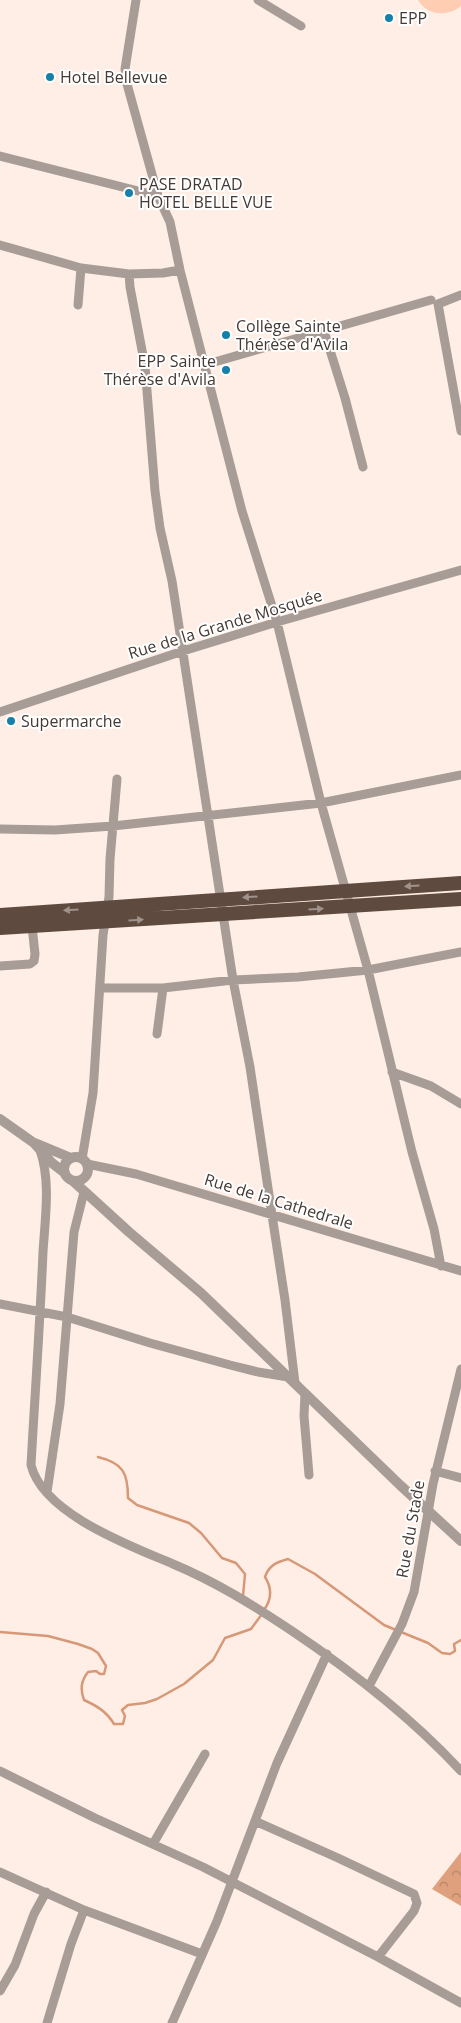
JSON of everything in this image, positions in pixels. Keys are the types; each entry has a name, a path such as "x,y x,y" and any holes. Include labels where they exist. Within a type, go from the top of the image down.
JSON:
{"highway":[{"path":"0,928 32,926 106,914 221,900 461,883"},
{"path":"0,915 224,915 461,899"}],"street":[{"path":"136,0 125,68 127,84 158,196 170,222 180,270 242,511 277,622 321,803 368,970 392,1072 434,1228 441,1266"},
{"path":"258,0 300,26"},
{"path":"0,156 158,196"},
{"path":"0,245 82,268 129,274 163,273 180,270"},
{"path":"78,305 82,268"},
{"path":"129,274 145,366 155,491 160,528 172,581 233,980 250,1067 285,1300 292,1380"},
{"path":"461,295 438,304 461,431"},
{"path":"204,365 431,300"},
{"path":"324,331 345,398 363,468"},
{"name":"Rue de la Grande Mosquée","path":"0,712 277,622 461,570"},
{"path":"0,828 55,830 209,816 321,803 461,775"},
{"path":"73,1181 83,1178 88,1169 84,1161 93,1093 117,779"},
{"path":"0,966 30,964 34,961 32,926"},
{"path":"100,988 164,988 233,980 298,977 368,970 461,952"},
{"path":"157,1034 164,988"},
{"path":"392,1072 431,1086 461,1104"},
{"path":"0,1119 37,1146 84,1192 202,1293 305,1394 461,1541"},
{"path":"37,1146 84,1161"},
{"path":"37,1146 43,1159 46,1178 41,1312 31,1465 37,1480 68,1511 96,1530 241,1597 327,1654 412,1722 461,1771"},
{"path":"65,1173 66,1162 71,1158"},
{"name":"Rue de la Cathedrale","path":"84,1161 136,1174 461,1271"},
{"path":"47,1492 60,1404 74,1232 84,1192"},
{"path":"0,1304 67,1317 230,1365 292,1380"},
{"name":"Rue du Stade","path":"369,1686 398,1633 414,1592 435,1471 461,1369"},
{"path":"305,1394 304,1416 309,1474"},
{"path":"452,1407 461,1410"},
{"path":"435,1471 461,1478"},
{"path":"176,2021 291,1732 327,1654"},
{"path":"153,1844 205,1754"},
{"path":"0,1771 232,1882 378,1957 461,2003"},
{"path":"255,1821 414,1894 417,1903 414,1911 378,1957"},
{"path":"0,1872 84,1910 202,1954"},
{"path":"0,1991 18,1959 34,1914 46,1892"},
{"path":"48,2023 71,1944 84,1910"}],"green space":[{"path":"461,1852 461,1906 432,1889"}],"shaded area":[{"path":"418,0 461,0 461,6 450,12 438,13 427,9"}],"waterway":[{"path":"98,1457 113,1462 122,1470 127,1482 128,1498 137,1505 189,1523 201,1533 222,1558 236,1563 245,1574 243,1596"},
{"path":"264,1610 269,1602 270,1594 269,1585 265,1577 274,1565 288,1559 315,1574 384,1625 396,1630"},
{"path":"0,1632 48,1636 78,1644 98,1653 106,1666 104,1674 96,1671 88,1672 82,1685 84,1700 101,1709 114,1724 123,1724 125,1716 122,1710 128,1705 157,1699 184,1684 213,1660 225,1638 251,1629 262,1614"},
{"path":"401,1632 428,1643 442,1653 450,1654 455,1651 454,1644 461,1640"}],"place":[{"name":"EPP","path":"389,18"},
{"name":"Hotel Bellevue","path":"50,77"},
{"name":"PASE DRATAD HOTEL BELLE VUE","path":"129,193"},
{"name":"Collège Sainte Thérèse d'Avila","path":"226,335"},
{"name":"EPP Sainte Thérèse d'Avila","path":"226,370"},
{"name":"Supermarche","path":"11,721"}]}
